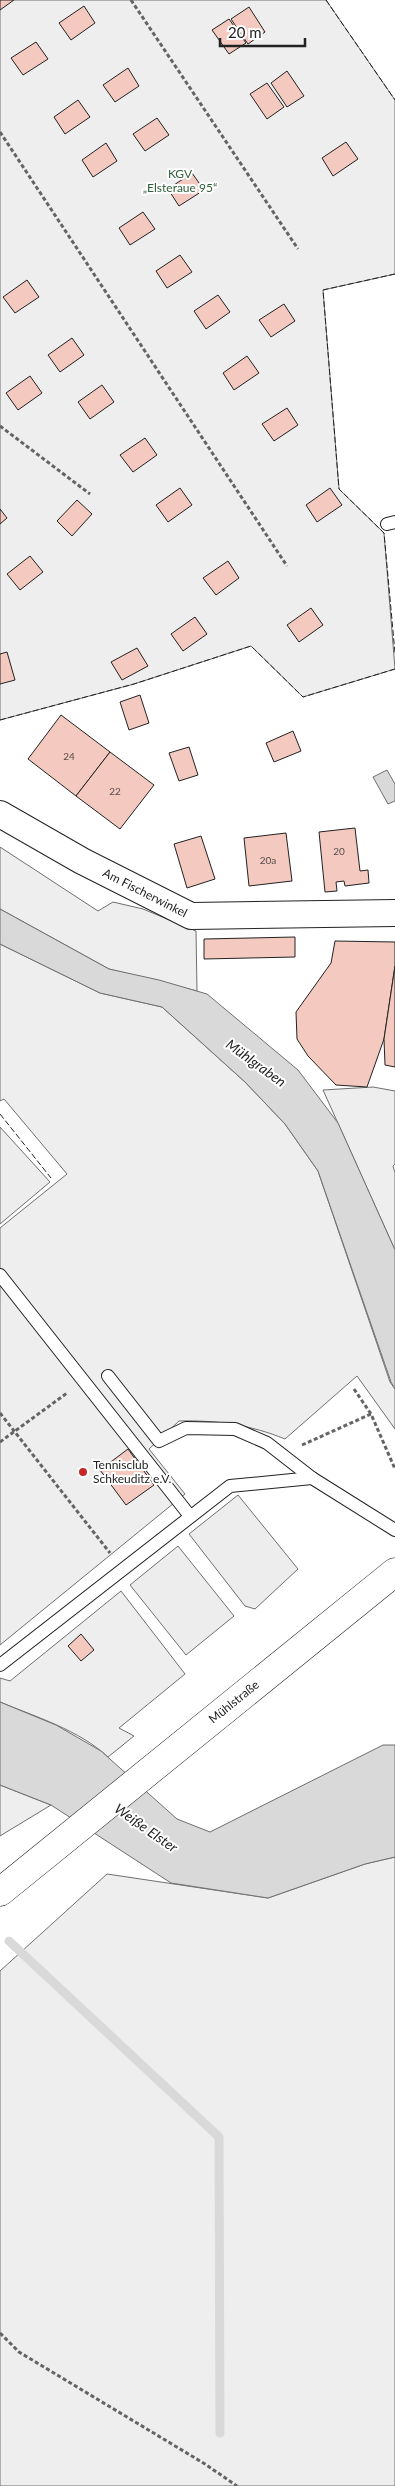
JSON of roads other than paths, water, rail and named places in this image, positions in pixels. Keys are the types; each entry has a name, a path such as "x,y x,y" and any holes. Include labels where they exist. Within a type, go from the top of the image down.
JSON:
{"street":[{"name":"Am Fischerwinkel","path":"0,814 82,861 191,916 395,913"},
{"name":"Mühlstraße","path":"0,1892 395,1572"}],"lane":[{"path":"0,1275 190,1516"},
{"path":"108,1376 159,1441 186,1428 235,1429 267,1443 312,1478 395,1530"},
{"path":"0,1665 230,1486 312,1478"}],"water":[{"path":"387,770 395,784 395,801 388,804 373,777"},
{"name":"Mühlgraben","path":"0,909 109,969 159,980 207,994 298,1070 338,1123 395,1250 395,1389 318,1171 285,1124 245,1082 162,1007 100,993 0,944"},
{"name":"Weiße Elster","path":"0,1702 56,1725 101,1751 177,1819 210,1832 383,1745 395,1745 395,1857 365,1864 268,1898 171,1883 51,1805 0,1785"}],"waterway":[{"path":"9,1941 219,2137 220,2433"}],"place":[{"name":"Tennisclub Schkeuditz e.V.","path":"83,1472"}],"park label":[{"name":"KGV „Elsteraue 95“","path":"180,181"}]}
